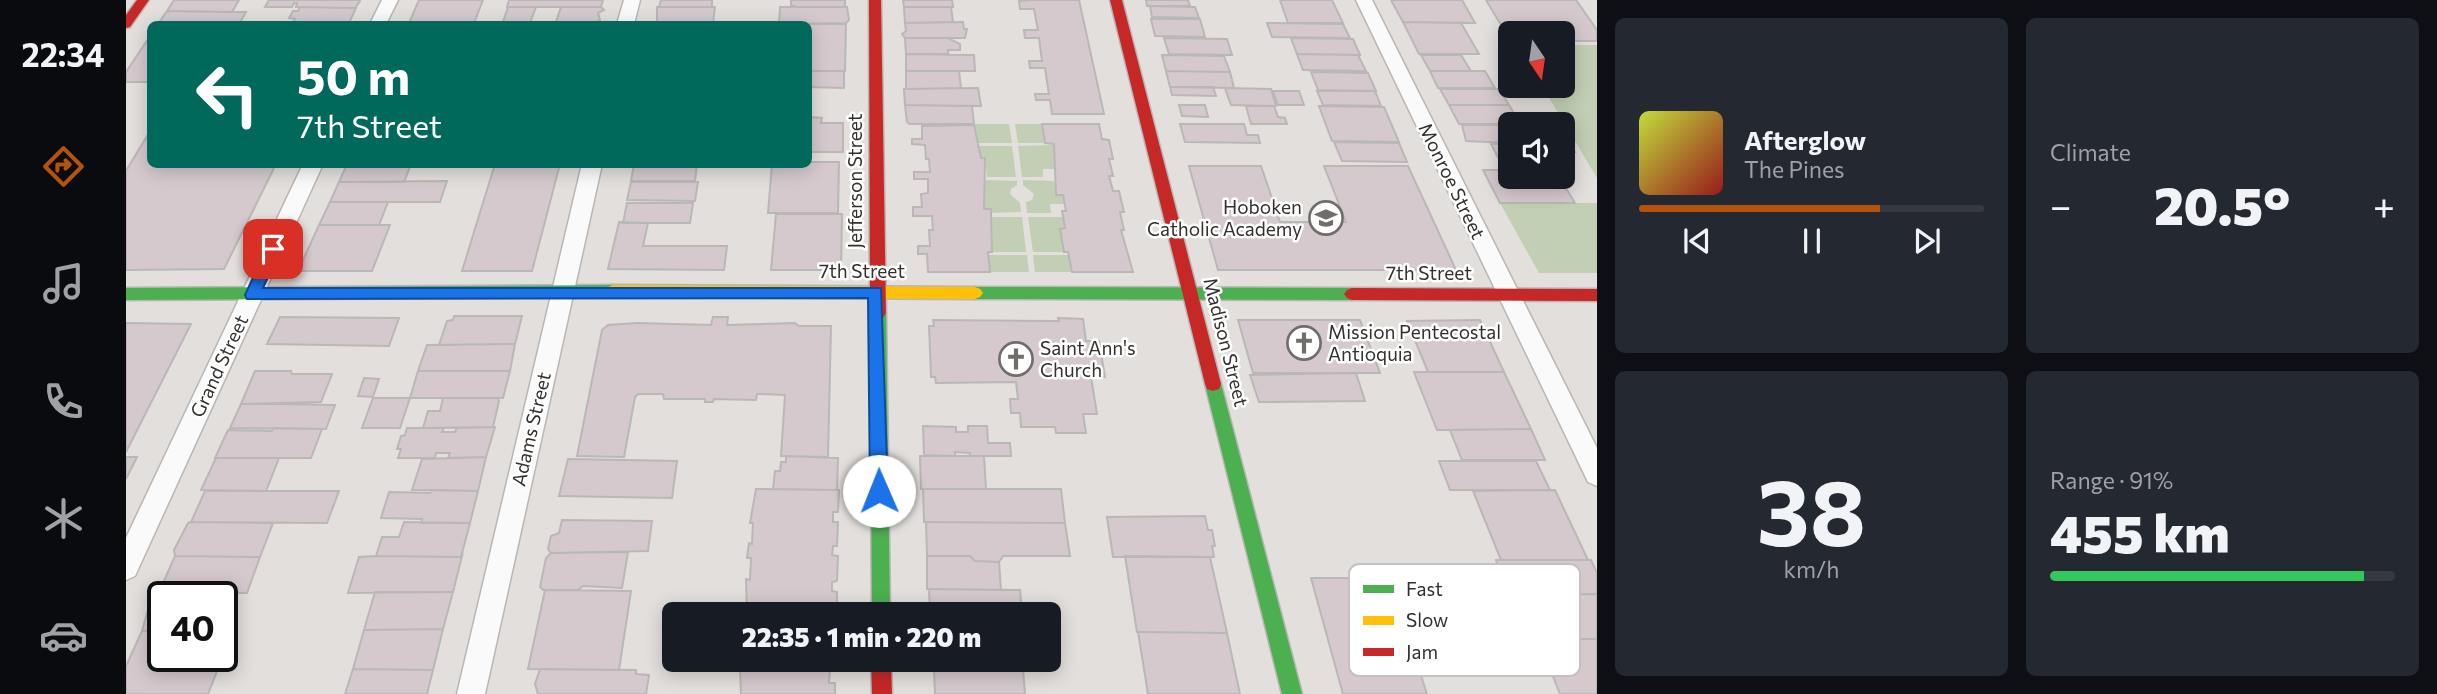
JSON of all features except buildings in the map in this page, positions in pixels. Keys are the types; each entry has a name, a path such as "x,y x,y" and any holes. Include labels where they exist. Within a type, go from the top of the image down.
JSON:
{"street":[{"path":"126,24 143,0"},
{"path":"380,21 390,0"},
{"path":"627,21 632,0"},
{"name":"Jefferson Street","path":"876,0 876,292 881,602"},
{"name":"Madison Street","path":"1116,0 1292,694"},
{"name":"Monroe Street","path":"1364,0 1597,474"},
{"name":"Grand Street","path":"126,567 311,168"},
{"name":"Adams Street","path":"471,694 591,168"},
{"name":"7th Street","path":"126,294 562,291 1597,295"},
{"path":"881,672 882,694"}],"green space":[{"path":"1575,45 1597,45 1597,178 1575,141 1575,112 1558,112 1549,98 1575,98"},
{"path":"974,124 1009,124 1012,143 979,143 976,140"},
{"path":"1015,124 1042,124 1045,143 1018,143"},
{"path":"1054,145 1056,169 1043,169 1043,177 1022,177 1018,146"},
{"path":"979,146 1012,146 1016,177 987,177 985,158 981,158"},
{"path":"985,180 1017,181 1010,194 1020,203 1021,212 991,213 991,209 984,209"},
{"path":"1023,180 1054,181 1056,194 1063,195 1065,204 1050,204 1051,213 1027,213 1026,202 1032,200 1034,194 1023,185"},
{"path":"1500,203 1597,203 1597,273 1539,273"},
{"path":"992,217 1022,217 1026,252 992,252"},
{"path":"1028,217 1063,217 1065,228 1060,229 1064,252 1033,252"},
{"path":"988,255 1027,255 1029,272 990,272"},
{"path":"1033,255 1069,255 1072,272 1035,272"}],"traffic: fast":[{"path":"126,294 613,291"},
{"path":"975,293 1352,294"},
{"path":"878,313 881,602"},
{"path":"1213,384 1292,694"}],"traffic: slow":[{"path":"613,291 975,293"}],"traffic: jam":[{"path":"126,24 143,0"},
{"path":"875,0 878,313"},
{"path":"1116,0 1213,384"},
{"path":"1352,294 1597,295"},
{"path":"881,672 882,694"}],"place":[{"name":"Hoboken Catholic Academy","path":"1326,218"},
{"name":"Mission Pentecostal Antioquia","path":"1304,343"},
{"name":"Saint Ann's Church","path":"1016,359"}],"route":[{"path":"273,249 252,295 562,291 876,292 879,491"}]}
